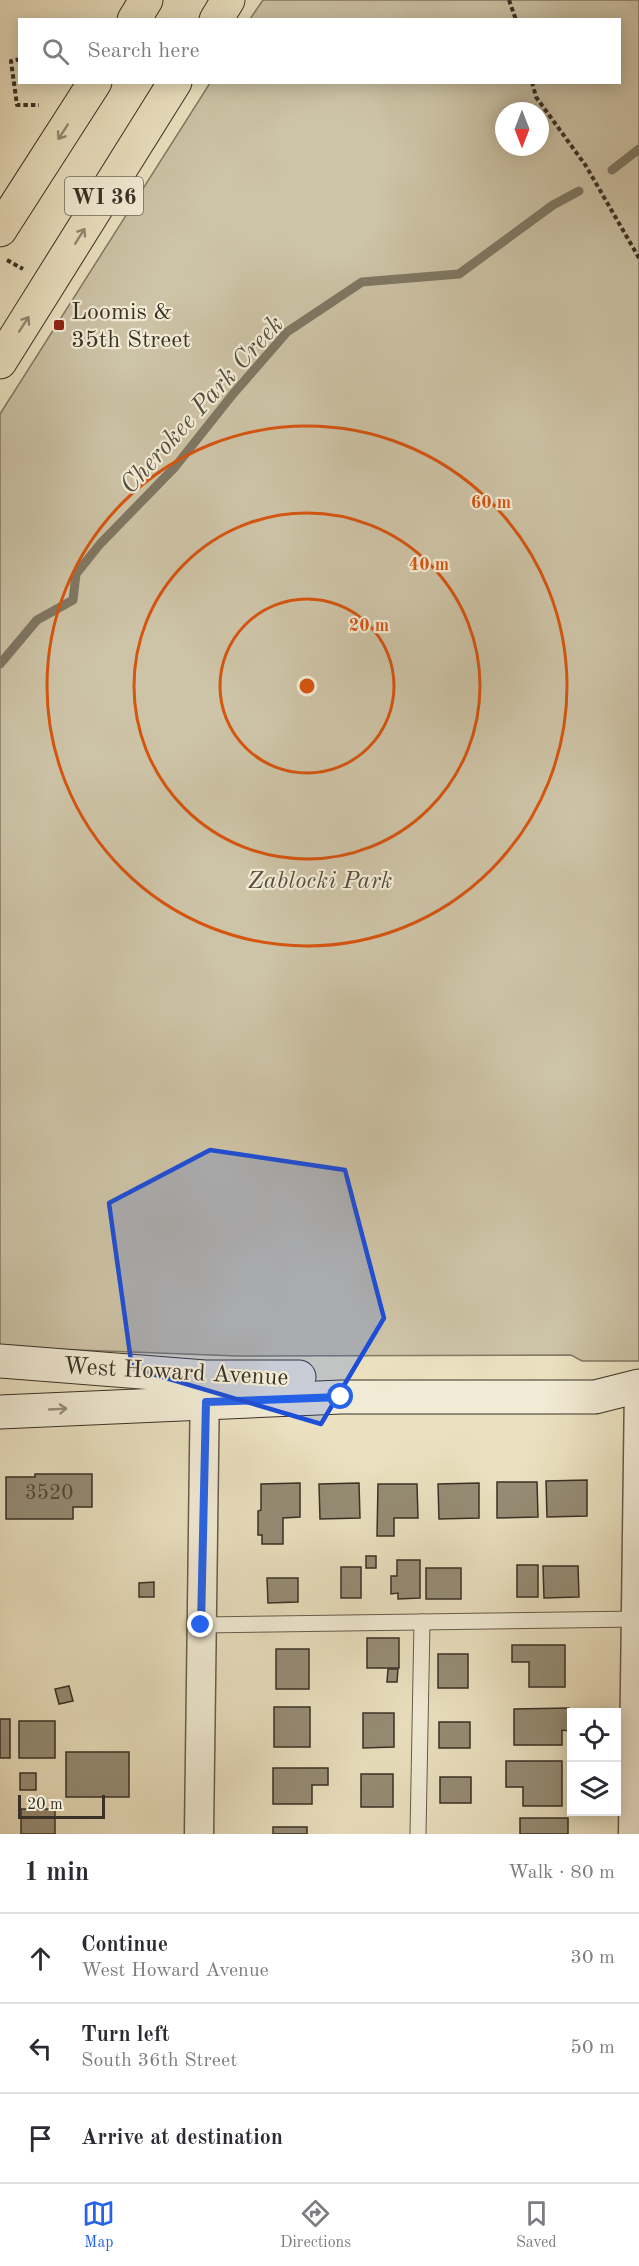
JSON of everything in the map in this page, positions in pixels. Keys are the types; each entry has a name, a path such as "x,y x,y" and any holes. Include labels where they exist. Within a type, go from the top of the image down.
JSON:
{"main road":[{"path":"135,18 146,0"},
{"path":"217,18 228,0"},
{"name":"WI 36","path":"3,244 94,84"},
{"name":"WI 36","path":"0,362 174,84"}],"street":[{"name":"West Howard Avenue","path":"0,1361 206,1390"},
{"name":"West Howard Avenue","path":"0,1412 206,1390 595,1378 639,1386"},
{"path":"633,1834 638,1619 639,1386"},
{"path":"199,1834 206,1390"}],"lane":[{"path":"201,1625 638,1619"},
{"path":"418,1834 422,1622"}],"path":[{"path":"511,1 515,18"},
{"path":"18,59 11,61 17,105 39,105"},
{"path":"533,84 536,97 586,166 639,258"},
{"path":"3,244 31,274"}],"highlighted area":[{"path":"210,1150 345,1170 384,1318 321,1424 132,1368 109,1203"}],"green space":[{"name":"Zablocki Park","path":"263,0 639,0 639,1361 582,1361 571,1355 237,1356 0,1347 0,414 209,84 621,84 621,18 251,18"}],"building":[{"path":"35,1474 92,1474 92,1507 73,1507 73,1519 6,1519 6,1477 35,1477"},
{"path":"587,1480 587,1516 547,1517 546,1481"},
{"path":"497,1482 537,1482 538,1517 497,1518"},
{"path":"300,1483 300,1517 283,1518 283,1544 262,1544 262,1535 258,1535 261,1484"},
{"path":"359,1483 360,1518 320,1519 319,1484"},
{"path":"479,1483 479,1518 439,1519 438,1484"},
{"path":"378,1484 417,1484 418,1518 394,1518 394,1536 377,1536"},
{"path":"366,1556 376,1556 376,1568 366,1568"},
{"path":"397,1560 420,1560 420,1598 398,1599 398,1593 391,1594 391,1576 397,1576"},
{"path":"517,1565 538,1565 538,1597 517,1597"},
{"path":"543,1566 578,1566 579,1597 544,1598"},
{"path":"341,1567 361,1567 361,1598 341,1598"},
{"path":"426,1568 461,1568 461,1599 426,1599"},
{"path":"267,1578 298,1578 298,1602 268,1603"},
{"path":"154,1582 154,1597 139,1597 139,1583"},
{"path":"367,1638 399,1638 399,1668 367,1668"},
{"path":"512,1645 565,1645 565,1687 529,1687 529,1662 512,1662"},
{"path":"276,1649 309,1649 309,1689 276,1689"},
{"path":"438,1654 468,1654 468,1688 438,1688"},
{"path":"388,1669 398,1669 397,1682 387,1682"},
{"path":"69,1686 73,1701 59,1704 55,1689"},
{"path":"274,1707 310,1707 310,1747 274,1747"},
{"path":"567,1708 567,1731 562,1730 562,1745 514,1745 514,1709"},
{"path":"363,1713 394,1713 394,1747 363,1748"},
{"path":"0,1719 10,1719 10,1758 0,1758"},
{"path":"19,1721 55,1721 55,1758 19,1758"},
{"path":"439,1722 470,1722 470,1748 439,1748"},
{"path":"66,1752 129,1752 129,1797 66,1797"},
{"path":"506,1761 562,1761 562,1806 523,1806 523,1787 506,1787"},
{"path":"273,1768 328,1768 328,1785 312,1785 312,1804 273,1804"},
{"path":"20,1773 36,1773 36,1790 20,1790"},
{"path":"361,1774 393,1774 393,1807 361,1807"},
{"path":"440,1777 471,1777 471,1803 440,1803"},
{"path":"21,1809 55,1809 55,1834 21,1834"},
{"path":"520,1818 568,1818 568,1834 520,1834"},
{"path":"273,1827 307,1827 307,1834 273,1834"}],"waterway":[{"name":"Cherokee Park Creek","path":"612,170 639,149"},
{"name":"Cherokee Park Creek","path":"0,664 37,620 73,600 76,574 100,544 175,467 233,394 287,332 362,282 459,274 553,205 579,191"}],"place":[{"name":"Loomis & 35th Street","path":"59,325"}],"route":[{"path":"201,1625 206,1402 341,1397"}]}
